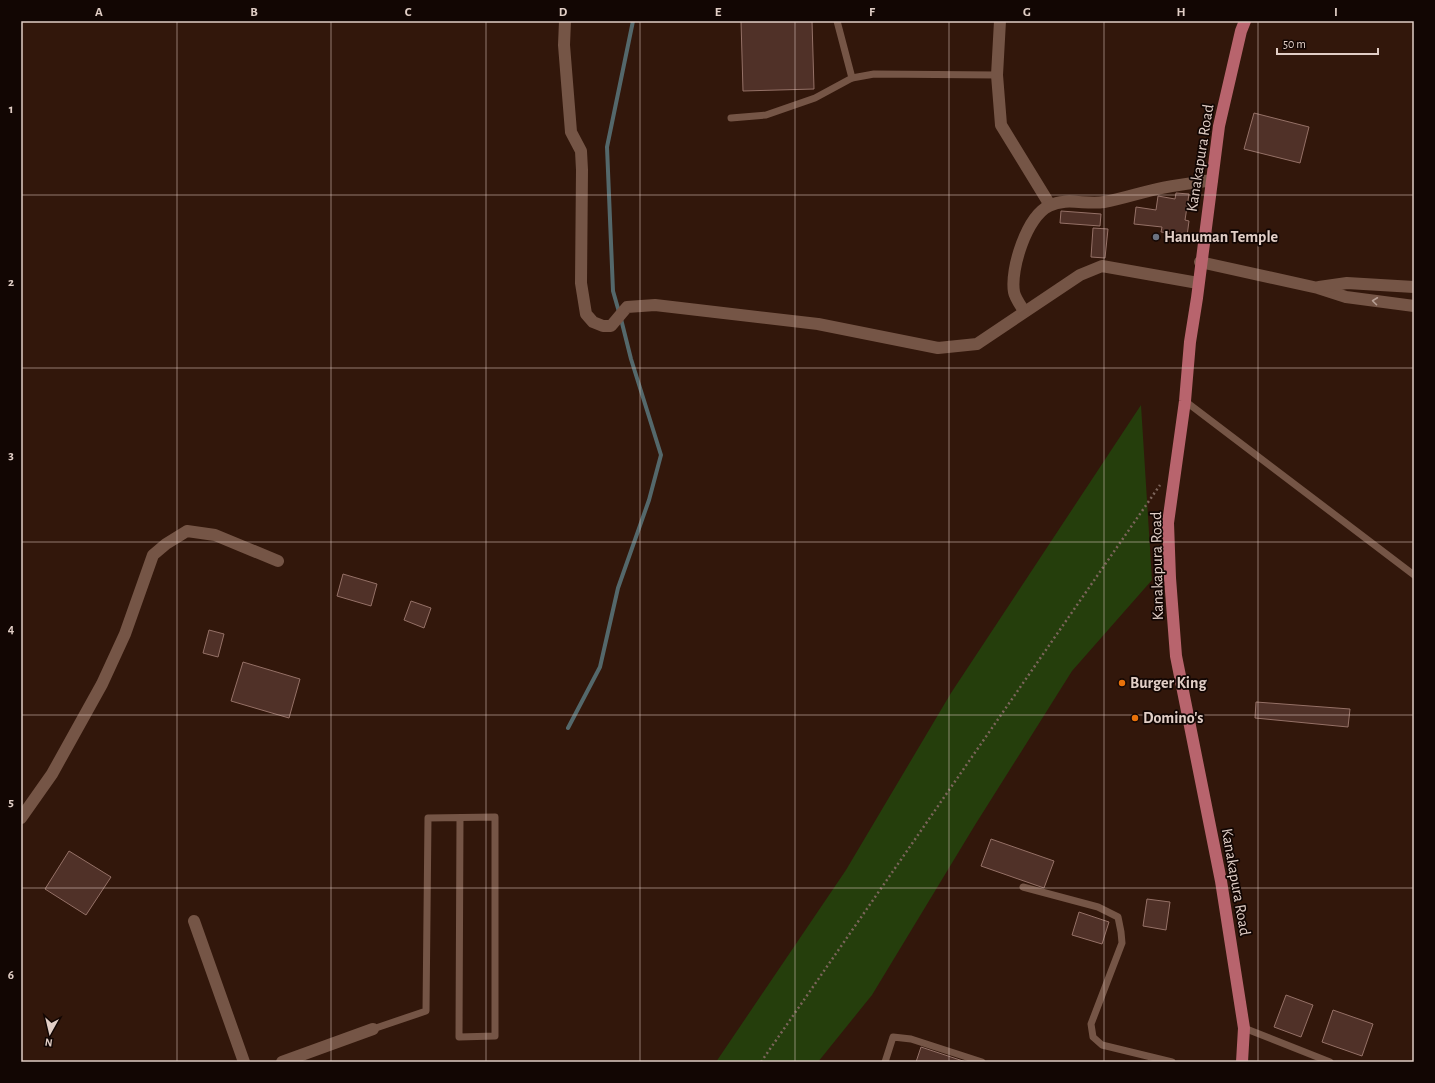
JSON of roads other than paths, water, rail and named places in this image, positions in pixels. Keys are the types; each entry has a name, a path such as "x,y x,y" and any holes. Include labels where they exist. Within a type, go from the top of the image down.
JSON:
{"highway":[{"name":"Kanakapura Road","path":"1242,1062 1244,1028 1221,881 1176,656 1170,578 1168,523 1185,401 1190,342 1200,262 1219,126 1241,31 1245,21"}],"street":[{"path":"565,21 564,45 572,132 581,151 581,283 586,314 593,322 603,326 611,326 627,306 655,305 818,324 938,348 976,344 1080,275 1102,266 1198,284"},
{"path":"1000,21 997,75 1001,125 1050,205"},
{"path":"1024,311 1014,293 1015,266 1026,234 1036,216 1050,205 1068,201 1089,203 1103,202 1159,188 1212,180"},
{"path":"1200,262 1318,288 1346,298 1414,306"},
{"path":"1318,288 1347,283 1414,288"},
{"path":"21,818 52,774 102,684 125,634 153,555 166,544 187,531 215,535 278,561"},
{"path":"194,921 244,1062"},
{"path":"282,1062 373,1029"}],"lane":[{"path":"837,21 852,78"},
{"path":"731,118 766,115 815,98 852,78 874,74 997,75"},
{"path":"1185,401 1414,575"},
{"path":"373,1029 426,1011 428,818 495,817 495,1036 459,1037 460,818"},
{"path":"1023,887 1098,907 1118,917 1122,943 1091,1024 1093,1037 1102,1045 1172,1062"},
{"path":"1244,1028 1330,1062"},
{"path":"884,1062 893,1037 911,1039 982,1062"}],"waterway":[{"path":"619,312 613,291 607,147 633,21"},
{"path":"568,728 600,667 618,588 649,500 661,455 631,359 621,319"}],"place":[{"name":"Hanuman Temple","path":"1156,237"},
{"name":"Burger King","path":"1122,683"},
{"name":"Domino's","path":"1135,718"}]}
